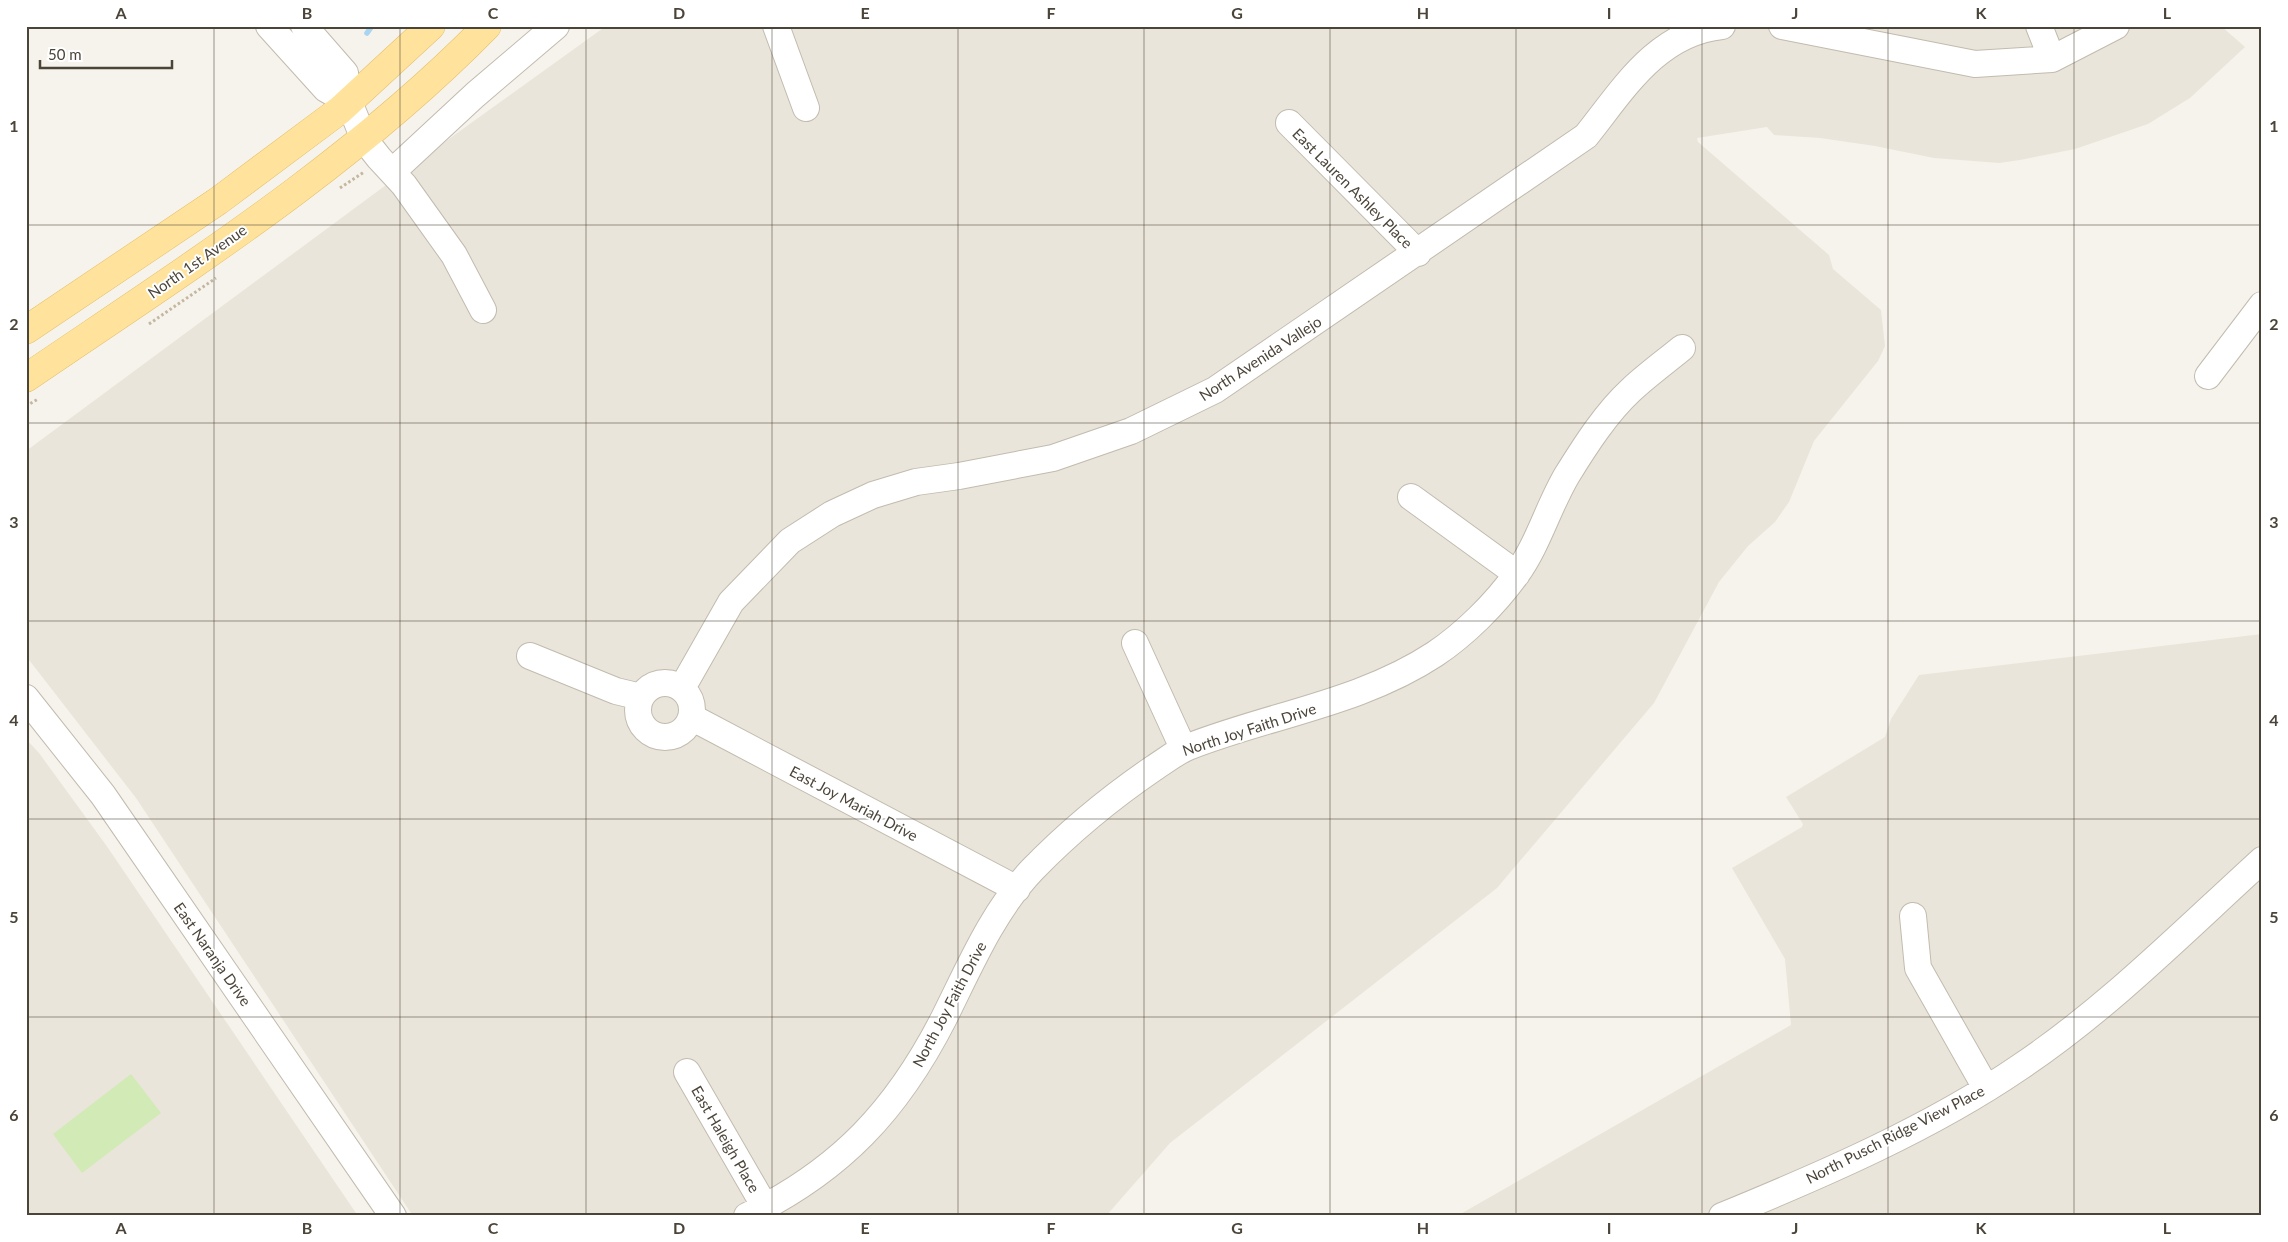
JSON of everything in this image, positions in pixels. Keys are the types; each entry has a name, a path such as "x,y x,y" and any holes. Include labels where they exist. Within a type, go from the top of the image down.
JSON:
{"main road":[{"path":"26,330 218,202 349,102 431,26"},
{"name":"North 1st Avenue","path":"26,378 291,196 364,139 453,61 487,26"}],"street":[{"path":"269,26 326,89 349,102"},
{"path":"304,26 345,73 349,102 364,139 392,172 454,255 483,310"},
{"path":"392,172 475,95 556,26"},
{"path":"776,26 806,108"},
{"name":"North Avenida Vallejo","path":"682,688 731,602 790,541 832,514 873,495 916,482 959,476 1053,458 1131,431 1215,390 1418,253 1586,136 1626,82 1647,60 1684,38 1722,26"},
{"path":"1782,26 1975,64 2052,59 2116,26"},
{"path":"2039,26 2052,59"},
{"name":"East Lauren Ashley Place","path":"1289,123 1418,253"},
{"path":"2208,376 2262,305"},
{"name":"North Joy Faith Drive","path":"756,1211 817,1176 848,1149 883,1114 926,1052 981,943 1030,872 1069,834 1124,789 1183,748 1339,700 1396,675 1435,653 1470,624 1517,574 1566,477 1604,420 1629,392 1682,348"},
{"path":"1411,496 1517,574"},
{"path":"1135,643 1183,748"},
{"path":"530,656 616,691 641,697"},
{"path":"657,684 674,684 682,688 689,696 692,706 691,717 687,726 679,734 669,737 651,734 640,720 638,711 641,697 649,688 657,684"},
{"name":"East Naranja Drive","path":"26,698 103,795 393,1216"},
{"name":"East Joy Mariah Drive","path":"691,717 1017,889"},
{"name":"North Pusch Ridge View Place","path":"1722,1216 1853,1159 1941,1114 2020,1068 2124,986 2262,860"},
{"path":"1913,916 1918,968 1986,1088"},
{"name":"East Haleigh Place","path":"687,1072 756,1211"}],"path":[{"path":"340,188 357,179"}],"shaded area":[{"path":"606,26 2221,26 2245,47 2190,98 2148,124 2075,149 2020,160 1999,163 1934,158 1875,146 1820,138 1774,135 1767,127 1697,138 1698,142 1829,255 1833,269 1881,310 1885,346 1878,361 1814,441 1789,502 1775,522 1748,546 1719,582 1654,703 1497,888 1170,1143 1106,1216 413,1216 136,798 26,656 26,451 428,154"},
{"path":"2262,634 2262,1216 1457,1216 1791,1025 1785,959 1732,868 1802,827 1803,824 1786,797 1885,737 1891,719 1919,675"},
{"path":"26,739 39,753 106,845 358,1216 26,1216"}],"green space":[{"path":"131,1074 161,1113 82,1173 53,1134"}],"waterway":[{"path":"367,33 372,26"}]}
